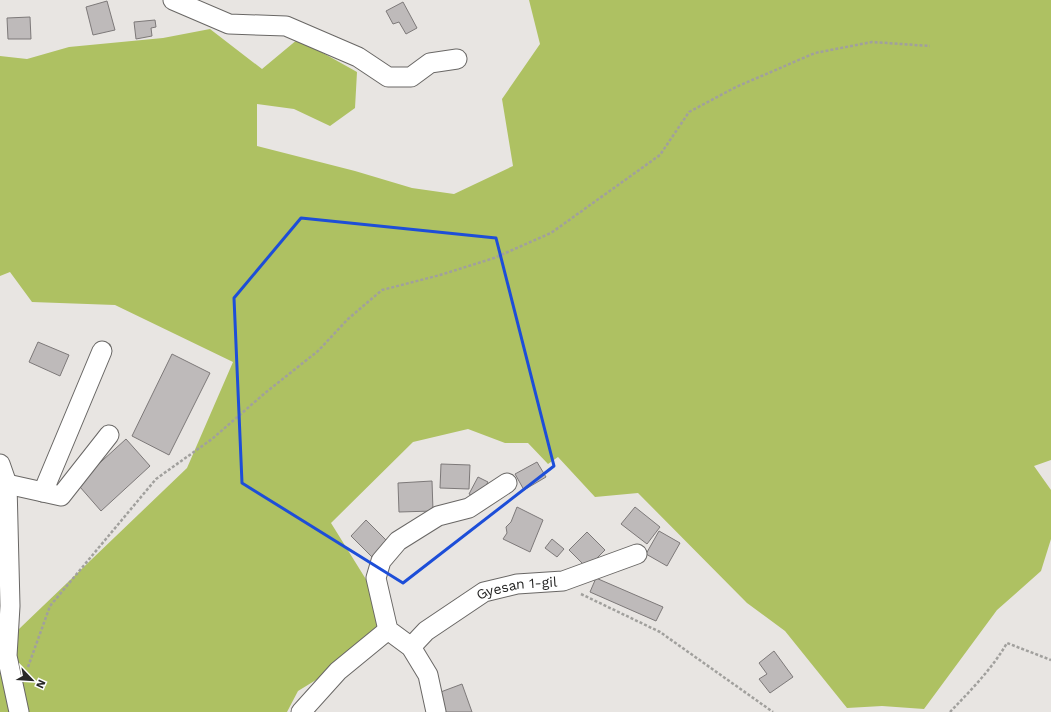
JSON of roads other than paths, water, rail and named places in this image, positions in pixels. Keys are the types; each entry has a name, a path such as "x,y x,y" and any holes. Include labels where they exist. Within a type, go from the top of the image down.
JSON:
{"street":[{"path":"173,0 229,24 286,26 358,57 388,77 410,77 430,63 457,59"},
{"path":"43,492 102,351"},
{"path":"7,484 61,496 109,435"},
{"path":"0,464 7,484 10,606 7,656 19,712"},
{"path":"436,712 428,675 411,647 388,630 376,578 381,561 398,540 438,516 469,508 507,483"},
{"name":"Gyesan 1-gil","path":"411,647 426,631 484,592 516,584 563,581 637,554"},
{"path":"301,712 338,671 388,630"}]}
